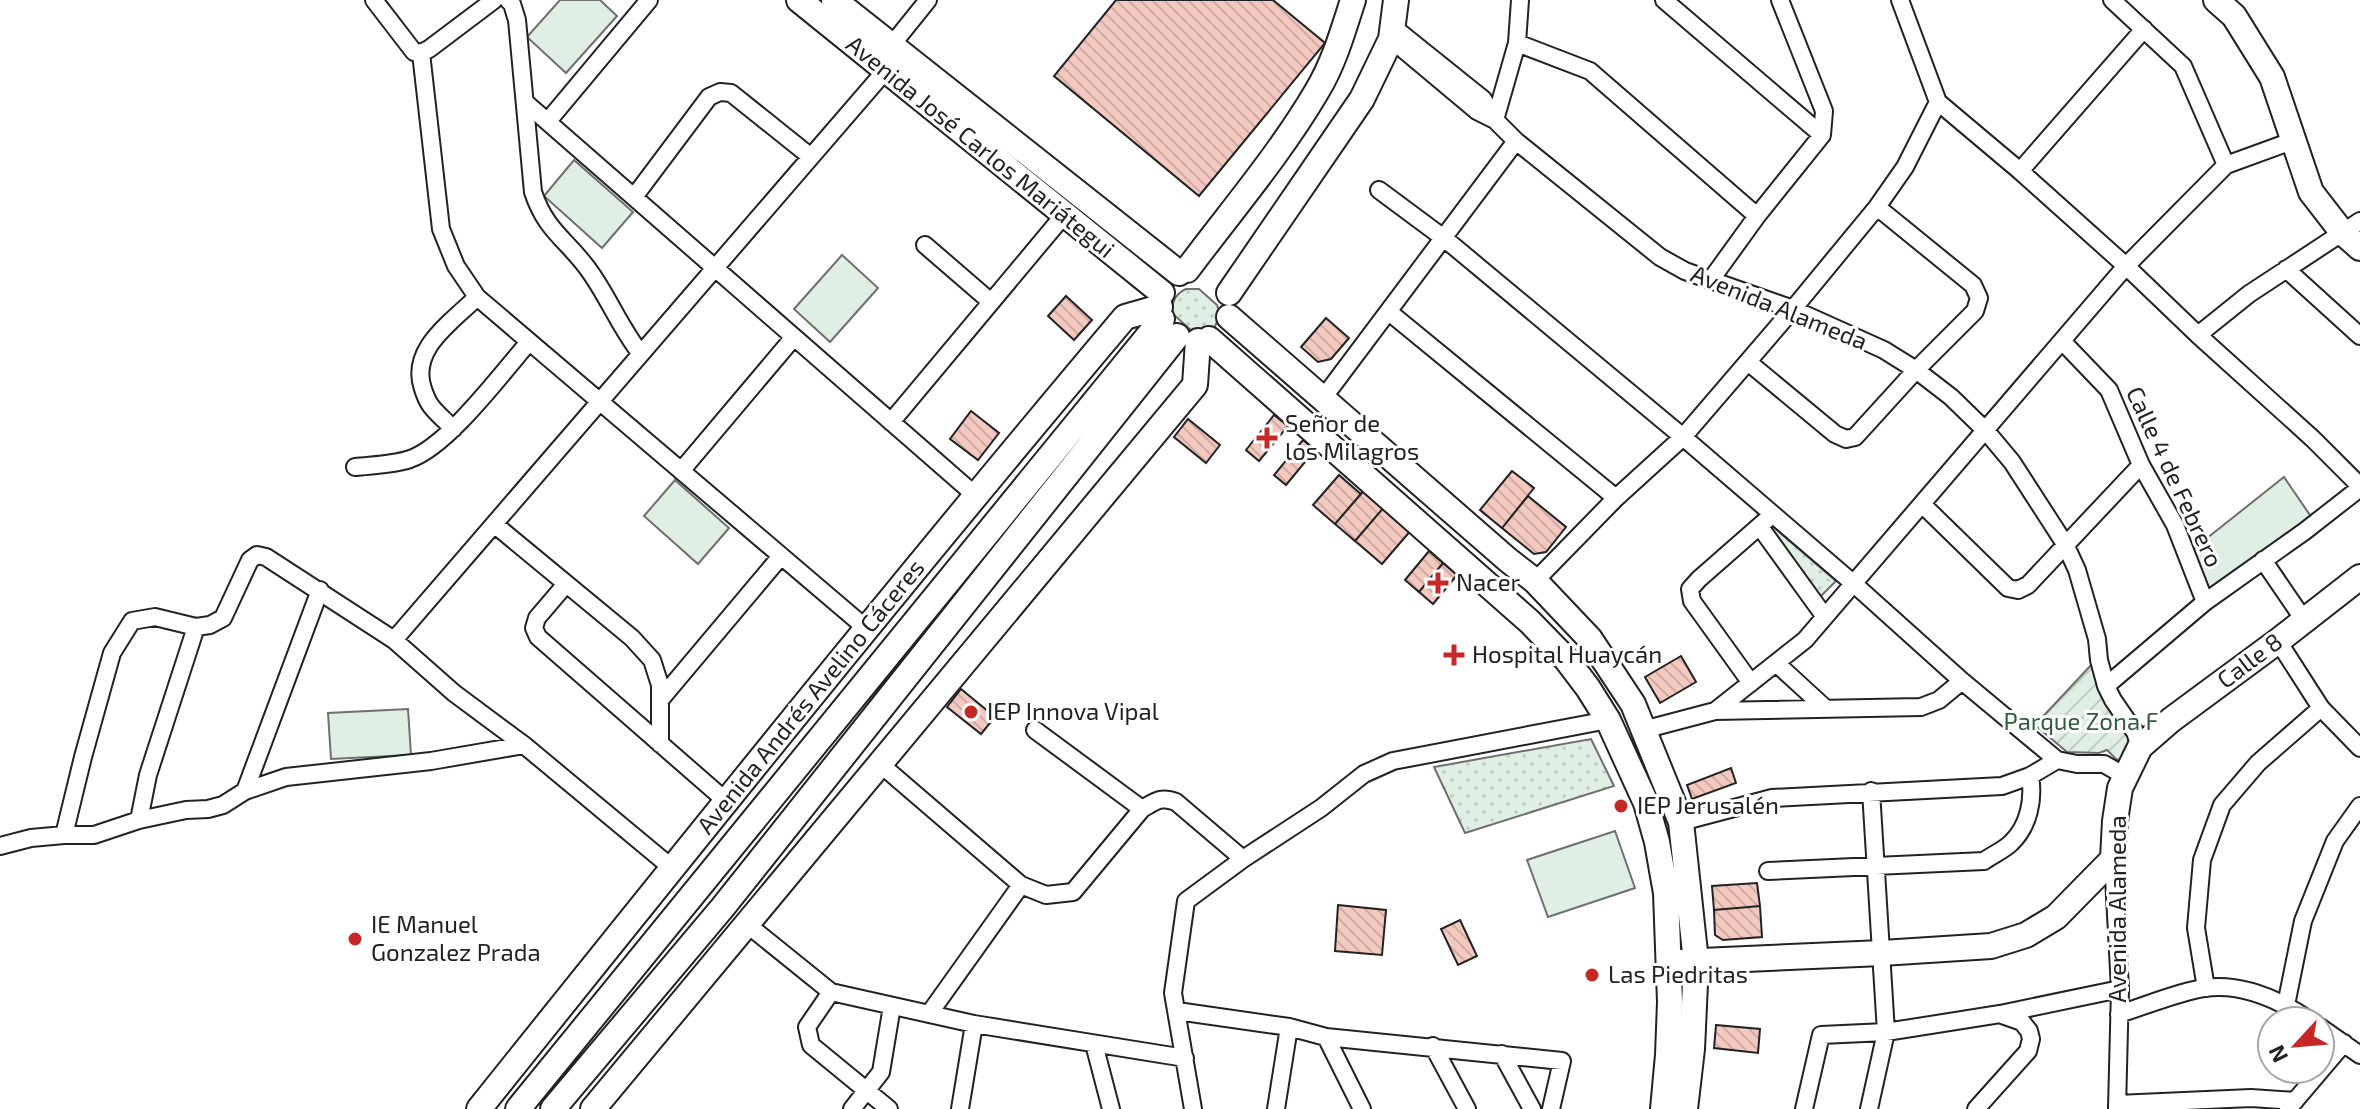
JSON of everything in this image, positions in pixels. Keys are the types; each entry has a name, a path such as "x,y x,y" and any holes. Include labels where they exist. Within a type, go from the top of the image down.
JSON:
{"street":[{"path":"374,0 414,52 421,53 494,0"},
{"path":"508,0 517,20 533,192 538,207 549,226 589,270 627,336 641,354"},
{"name":"Avenida José Carlos Mariátegui","path":"799,0 1064,215 1178,323 1489,583 1566,659 1608,720 1646,803 1657,842 1666,893 1669,963 1668,1055 1663,1109"},
{"name":"Avenida José Carlos Mariátegui","path":"834,0 1183,272"},
{"path":"394,640 886,70 891,46 928,0"},
{"path":"593,1109 1195,385 1170,279 1183,272 1280,146 1318,90 1336,53 1353,0"},
{"path":"1178,323 1225,326 1229,305 1362,99 1391,32 1396,0"},
{"path":"1495,120 1517,43 1520,0"},
{"path":"1664,0 1822,135"},
{"path":"1710,281 1822,135 1824,111 1780,0"},
{"path":"1918,0 1903,8 1938,102 2126,266 2313,439 2360,487 2205,602 2106,686"},
{"path":"2112,0 2183,66 2226,165"},
{"path":"2198,335 2286,269 2354,234 2311,192 2272,77 2240,8 2216,0"},
{"path":"548,121 640,3"},
{"path":"2020,171 2144,29"},
{"name":"Avenida Alameda","path":"1391,32 1477,111 1495,120 1516,141 1660,257 1685,271 1793,309 1884,350 1951,397 2012,462 2065,544 2077,570 2106,686 2135,732 2140,747 2120,788 2116,810 2113,859 2120,989 2115,1105"},
{"path":"1517,43 1590,71 1757,216"},
{"path":"421,53 441,229 456,266 477,297 867,629"},
{"path":"634,197 709,97 720,92 731,93 811,157"},
{"path":"1535,581 1616,498 1683,437 1793,309 1877,207 1905,167 1938,102"},
{"path":"526,103 975,495"},
{"path":"1324,397 1516,141"},
{"path":"1715,711 1805,640 2126,266 2226,165 2292,141"},
{"path":"1379,190 1445,239 1683,437 2057,760 2104,764 2125,776"},
{"path":"1748,362 1835,434 1846,439 1855,437 1975,311 1979,298 1973,285 1877,207"},
{"path":"891,422 1064,215"},
{"path":"925,245 991,302"},
{"path":"2286,269 2360,336"},
{"path":"1183,272 1206,271 1216,276 1223,283 1229,305 1324,397 1535,581 1590,639 1633,704 1681,822 1696,962 1692,1049 1685,1109"},
{"path":"453,429 428,404 418,368 422,355 432,341 477,297"},
{"path":"1389,312 1616,498"},
{"name":"Avenida Andrés Avelino Cáceres","path":"479,1109 975,495 1125,317 1178,323"},
{"path":"553,1109 723,907 1178,323"},
{"name":"Avenida Andrés Avelino Cáceres","path":"518,1109 1178,323"},
{"path":"681,471 794,337"},
{"name":"Calle 4 de Febrero","path":"2062,341 2109,390 2141,465 2175,525 2205,602"},
{"path":"355,467 409,460 429,450 453,429 529,342"},
{"path":"1923,505 2008,588 2018,590 2028,585 2141,465"},
{"path":"1751,683 1692,601 1690,589 1772,515"},
{"path":"494,524 632,638 652,660 660,685 660,744"},
{"path":"1760,527 1825,617"},
{"path":"64,835 112,653 132,621 155,617 196,627 210,625 223,618 250,560 257,555 266,557 320,590 394,640 454,693 524,745 672,868"},
{"path":"660,700 781,556"},
{"path":"1489,583 1508,560"},
{"path":"2263,560 2304,620"},
{"name":"Calle 8","path":"2140,747 2171,720 2360,577"},
{"path":"566,584 537,618 534,628 538,637 726,801"},
{"path":"245,791 320,590"},
{"path":"139,820 148,775 196,627"},
{"path":"2278,641 2321,708 2360,748"},
{"path":"1776,663 1824,707"},
{"path":"1643,730 1715,711 1921,707 1939,700 1962,681"},
{"path":"2206,988 2196,928 2202,860 2222,805 2258,763 2321,708"},
{"path":"1193,1109 1173,993 1186,901 1321,808 1364,774 1393,761 1608,720"},
{"path":"1035,730 1142,809"},
{"path":"0,846 31,838 94,835 139,820 186,810 208,809 223,805 245,791 286,777 431,761 524,745"},
{"path":"1681,822 1772,798 2002,786 2030,776 2057,760"},
{"path":"879,763 1021,885 1046,895 1073,892 1142,809 1166,798 1176,802 1243,859"},
{"path":"1768,871 1984,861 2012,842 2027,819 2033,794 2030,776"},
{"path":"1869,1109 1886,1032 1871,791"},
{"path":"2119,1014 2206,988 2248,989 2286,1005 2303,921 2335,841 2360,806"},
{"path":"1669,963 1991,946 2026,935 2056,917 2113,859"},
{"path":"929,1014 1021,885"},
{"path":"748,925 831,992 974,1024 1185,1058"},
{"path":"1804,1109 1821,1035 1886,1032 2000,1014 2120,989"},
{"path":"831,992 807,1027 811,1045 889,1109"},
{"path":"852,1109 881,1072 892,1006"},
{"path":"1177,1011 1289,1027 1326,1037 1562,1061 1551,1109"},
{"path":"1976,1109 2028,1051 2029,1031 2022,1022 2000,1014"},
{"path":"960,1109 974,1024"},
{"path":"1276,1109 1289,1027"},
{"path":"1326,1037 1362,1109"},
{"path":"2336,1038 2360,1055"},
{"path":"2115,1105 2251,1098 2291,1105 2344,1043"},
{"path":"1094,1044 1111,1109"},
{"path":"1433,1046 1467,1109"},
{"path":"1502,1054 1532,1109"}],"green space":[{"path":"560,0 600,0 617,16 566,73 527,37"},
{"path":"574,160 633,212 602,248 544,196"},
{"path":"842,255 878,288 830,342 794,309"},
{"path":"1186,289 1199,289 1217,305 1220,315 1213,331 1194,333 1173,314 1175,299"},
{"path":"2284,477 2314,521 2211,593 2192,550"},
{"path":"675,480 729,528 698,564 644,516"},
{"path":"1757,513 1836,581 1819,598"},
{"name":"Parque Zona F","path":"2093,663 2108,708 2129,735 2133,747 2125,762 2116,759 2107,750 2099,753 2067,752 2035,725"},
{"path":"408,709 411,755 331,759 328,713"},
{"path":"1591,739 1614,786 1465,833 1434,767"},
{"path":"1615,831 1635,888 1548,917 1527,860"}],"building":[{"path":"1116,0 1273,0 1325,43 1199,196 1054,76"},
{"path":"1066,296 1092,320 1074,340 1048,316"},
{"path":"1326,318 1349,338 1331,359 1318,362 1301,347"},
{"path":"971,411 999,433 978,460 950,439"},
{"name":"Señor de los Milagros","path":"1274,415 1288,426 1259,461 1246,450"},
{"path":"1188,419 1220,445 1206,463 1174,437"},
{"path":"1303,440 1315,450 1286,485 1274,475"},
{"path":"1512,471 1534,488 1502,528 1480,510"},
{"path":"1339,475 1361,494 1335,524 1313,505"},
{"path":"1365,489 1385,506 1355,541 1335,524"},
{"path":"1528,496 1566,527 1546,552 1534,554 1502,528"},
{"path":"1385,506 1412,529 1382,564 1355,541"},
{"path":"1429,551 1443,563 1419,592 1405,580"},
{"name":"Nacer","path":"1443,563 1457,575 1433,604 1419,592"},
{"path":"1681,656 1696,682 1660,703 1645,677"},
{"name":"IEP Innova Vipal","path":"961,689 995,717 981,734 947,707"},
{"path":"1731,768 1736,783 1692,799 1687,785"},
{"path":"1757,883 1760,906 1714,910 1712,886"},
{"path":"1338,905 1386,910 1382,955 1335,951"},
{"path":"1760,906 1762,937 1723,940 1715,935 1714,910"},
{"path":"1460,920 1477,956 1458,965 1441,929"},
{"path":"1716,1025 1760,1029 1758,1053 1714,1048"}],"place":[{"name":"Señor de los Milagros","path":"1267,438"},
{"name":"Nacer","path":"1438,583"},
{"name":"Hospital Huaycán","path":"1454,655"},
{"name":"IEP Innova Vipal","path":"971,712"},
{"name":"IEP Jerusalén","path":"1621,806"},
{"name":"IE Manuel Gonzalez Prada","path":"355,939"},
{"name":"Las Piedritas","path":"1592,975"}]}
